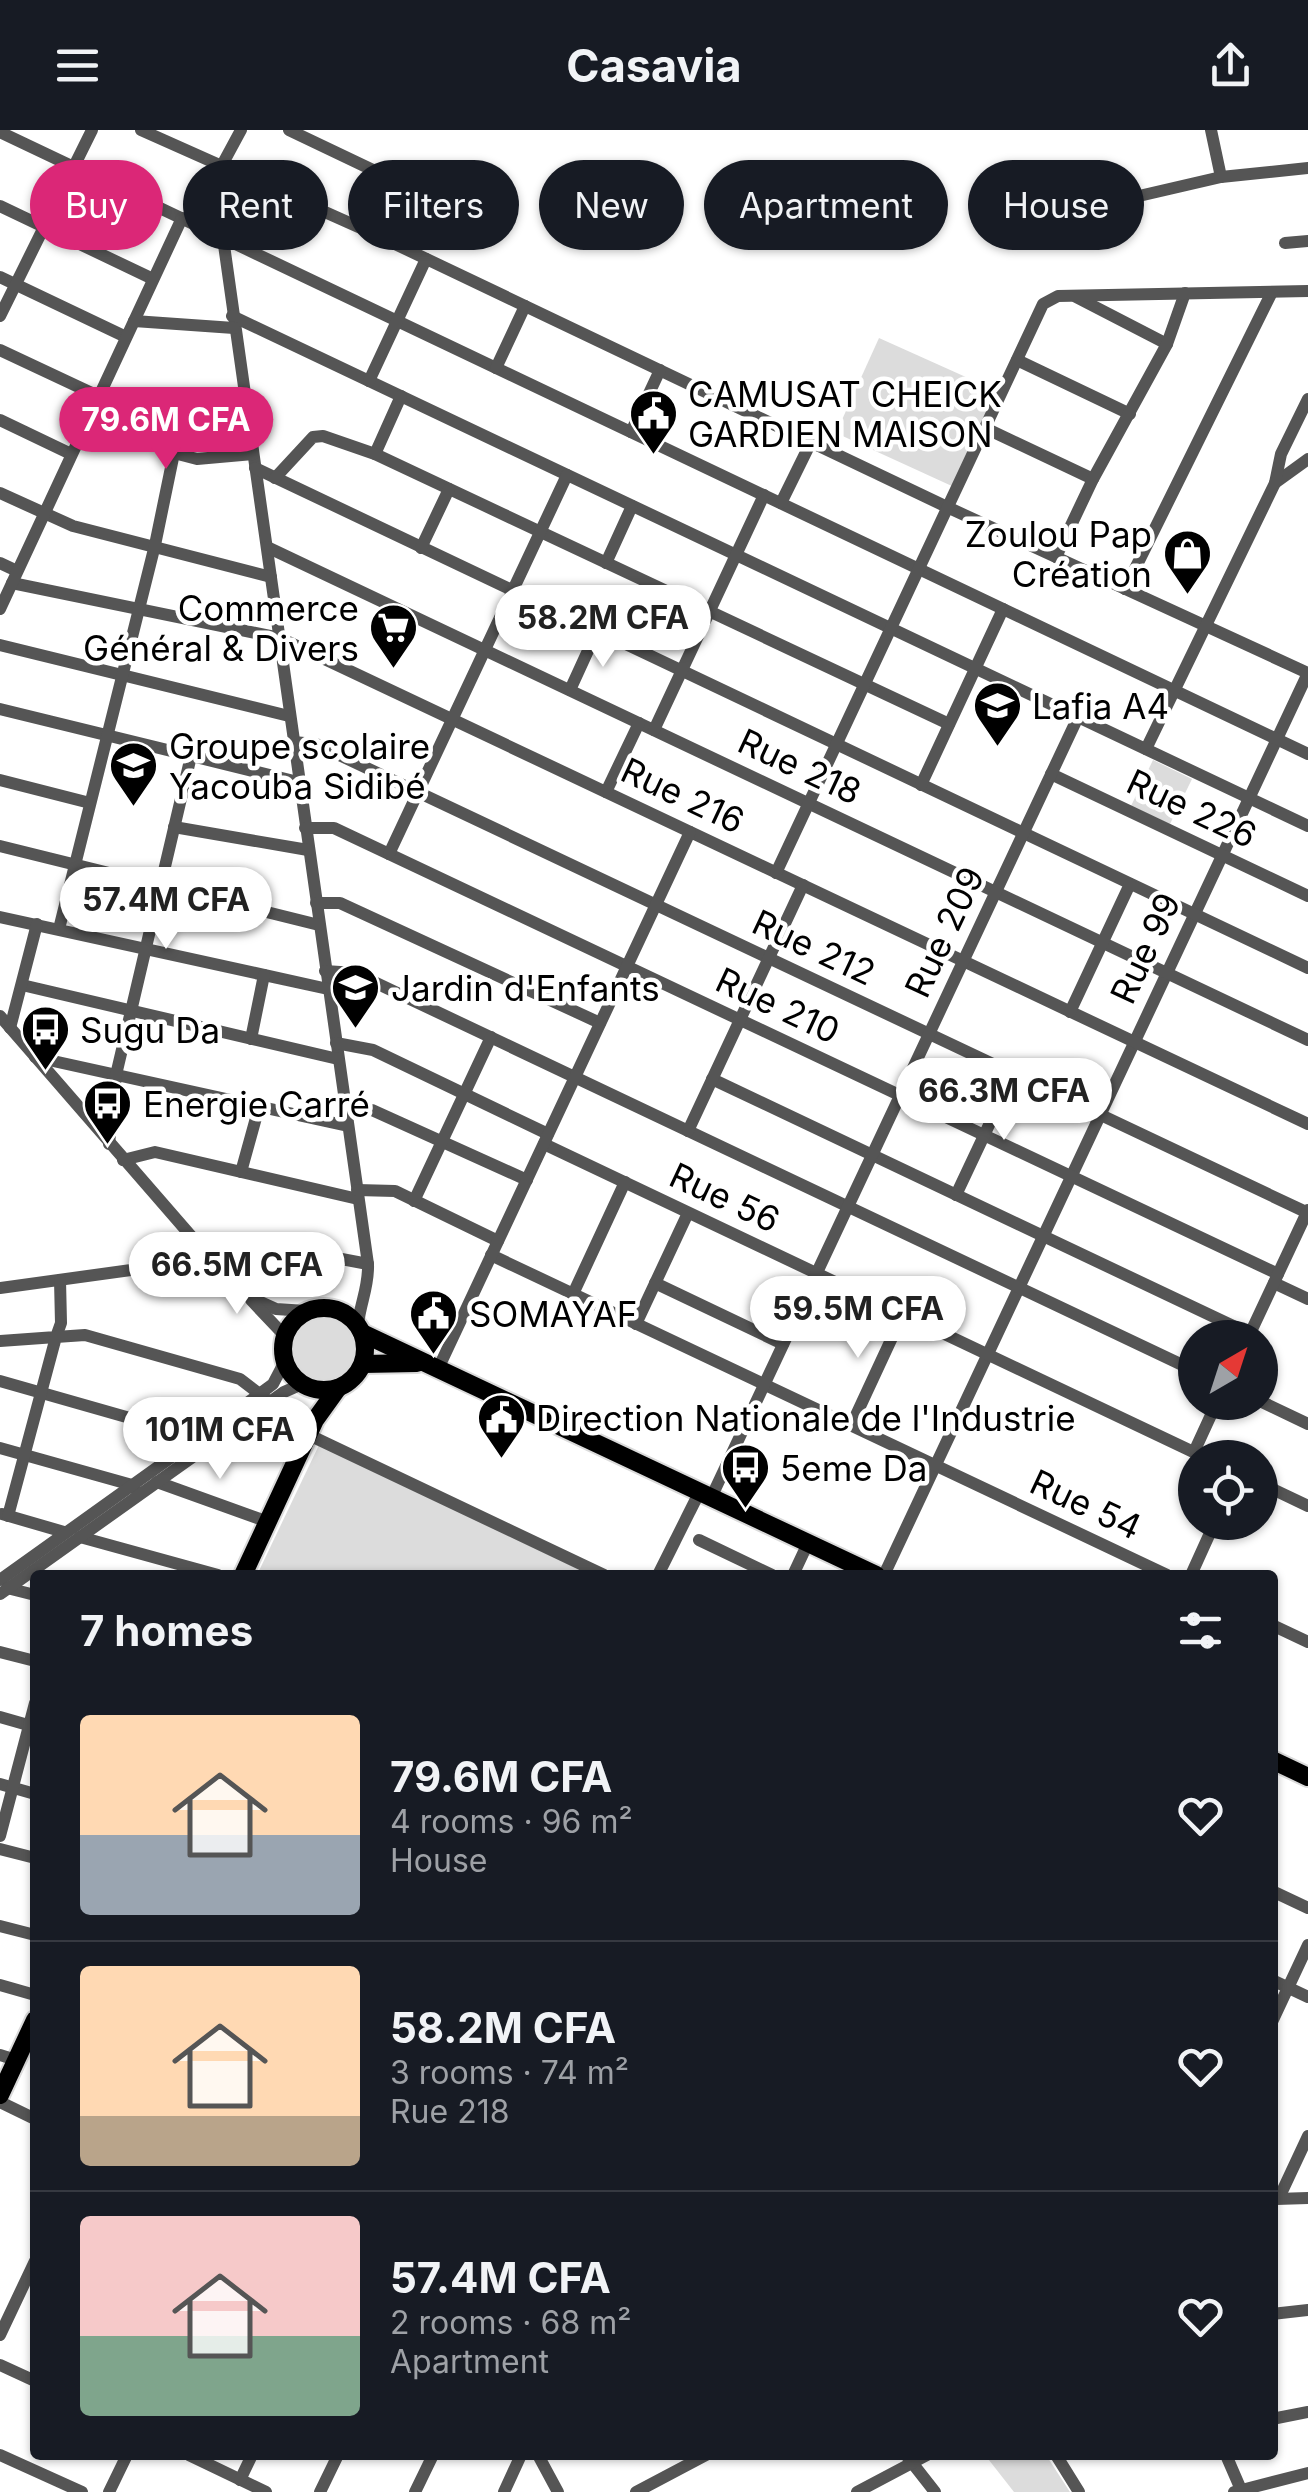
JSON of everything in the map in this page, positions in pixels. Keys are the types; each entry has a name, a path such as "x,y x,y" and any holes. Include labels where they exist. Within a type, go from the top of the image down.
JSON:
{"main road":[{"path":"312,1428 304,1385 284,1362 284,1335 293,1320 306,1311 330,1308 342,1312 360,1329 432,1366 865,1570"},
{"path":"245,1570 312,1428 338,1388 357,1374 363,1364 366,1348 360,1329"},
{"path":"363,1364 399,1361 432,1366"},
{"path":"304,1385 338,1388"},
{"path":"1278,1763 1308,1777"},
{"path":"0,2098 8,2058 30,2027"}],"street":[{"path":"75,160 92,130"},
{"path":"141,130 206,160"},
{"path":"225,160 241,130"},
{"path":"289,130 352,160"},
{"path":"1211,130 1221,177"},
{"path":"0,132 59,160"},
{"path":"1144,195 1221,177 1308,168"},
{"path":"0,206 30,220"},
{"path":"0,608 182,218 163,209"},
{"path":"1285,242 1308,242"},
{"path":"0,316 32,250"},
{"path":"93,250 153,279"},
{"path":"224,250 368,1264 368,1289 360,1303 360,1329"},
{"path":"247,250 1308,754"},
{"path":"407,250 1308,673"},
{"path":"369,381 426,259"},
{"path":"0,277 126,337"},
{"path":"776,873 1043,304 1058,296 1308,291"},
{"path":"1126,589 1272,292"},
{"path":"1056,557 1093,479 1167,344 1185,293"},
{"path":"1075,296 1167,344"},
{"path":"496,368 525,306"},
{"path":"134,321 233,322 402,396 1308,826"},
{"path":"0,350 98,396 174,453 254,462 275,478 420,548 1308,968"},
{"path":"1017,360 1130,414"},
{"path":"631,432 660,370"},
{"path":"375,454 402,396"},
{"path":"1146,749 1275,484 1281,454 1308,399"},
{"path":"0,420 71,454"},
{"path":"84,425 148,436"},
{"path":"985,428 1093,479"},
{"path":"275,478 314,437 323,436 375,454 949,724"},
{"path":"781,503 810,442"},
{"path":"59,929 174,453"},
{"path":"1275,484 1308,459"},
{"path":"389,854 567,475"},
{"path":"420,548 449,489"},
{"path":"0,493 73,526 271,578"},
{"path":"654,730 764,495"},
{"path":"606,563 632,506"},
{"name":"Rue 218","path":"266,547 1308,1040"},
{"name":"Rue 216","path":"0,563 14,577 138,609 280,638 1308,1124"},
{"path":"921,784 1003,609"},
{"path":"570,690 597,631"},
{"path":"0,645 289,716"},
{"name":"Rue 99","path":"886,1570 1308,673"},
{"path":"0,709 298,782"},
{"name":"Rue 209","path":"661,1570 784,1344 1078,717"},
{"path":"606,792 639,723"},
{"name":"Rue 212","path":"293,742 316,744 1308,1212"},
{"path":"108,1144 116,1075 191,756"},
{"name":"Rue 226","path":"1051,774 1308,896"},
{"path":"0,780 90,803"},
{"path":"174,827 308,850"},
{"name":"Rue 210","path":"305,828 334,828 1071,1177 1276,1279 1308,1300"},
{"path":"432,1366 491,1256 690,832"},
{"path":"0,846 319,925"},
{"path":"1070,1012 1130,884"},
{"path":"688,1131 803,886"},
{"path":"316,903 340,903 600,1023"},
{"path":"0,917 328,989"},
{"path":"10,1028 37,924"},
{"path":"326,971 355,973 1178,1363"},
{"path":"252,1039 264,975"},
{"path":"22,985 338,1060"},
{"path":"0,1016 108,1144 284,1335"},
{"path":"414,1201 491,1038"},
{"name":"Rue 56","path":"336,1043 373,1050 464,1094 625,1182 1178,1445"},
{"path":"35,1057 260,1106 346,1119 372,1110 526,1180"},
{"path":"956,1195 1013,1074"},
{"path":"712,1079 1216,1320"},
{"path":"241,1172 260,1106"},
{"path":"123,1160 155,1152 357,1195 395,1191 498,1240"},
{"path":"572,1294 625,1182"},
{"path":"636,1324 688,1212"},
{"path":"1257,1320 1308,1212"},
{"path":"0,1288 274,1260 278,1248 368,1264"},
{"name":"Rue 54","path":"491,1256 1156,1570"},
{"path":"216,1264 256,1300 276,1309 306,1311"},
{"path":"60,1280 61,1323 4,1515 64,1532"},
{"path":"655,1284 784,1344"},
{"path":"342,1312 360,1303"},
{"path":"851,1426 903,1314"},
{"path":"0,1341 85,1335 240,1378 266,1398"},
{"path":"2,1587 64,1532 157,1482 266,1398 284,1362"},
{"path":"0,1381 200,1438"},
{"path":"2,1587 80,1537 200,1438 266,1398 304,1385"},
{"path":"1278,1410 1308,1424"},
{"path":"312,1428 594,1570"},
{"path":"0,1448 136,1490"},
{"path":"157,1482 268,1522"},
{"path":"1278,1490 1307,1502"},
{"path":"80,1537 200,1570"},
{"path":"699,1540 762,1570"},
{"path":"1193,1570 1208,1540"},
{"path":"795,1570 808,1543"},
{"path":"2,1587 30,1594"},
{"path":"1278,1628 1308,1642"},
{"path":"0,1652 30,1661"},
{"path":"0,1717 30,1725"},
{"path":"0,1836 6,1786 30,1731"},
{"path":"0,1849 30,1857"},
{"path":"1278,1894 1308,1908"},
{"path":"0,1926 30,1934"},
{"path":"1278,2009 1308,1946"},
{"path":"1278,1983 1308,1996"},
{"path":"0,1986 30,1995"},
{"path":"0,2098 30,2116"},
{"path":"1278,2195 1308,2136"},
{"path":"1278,2199 1308,2198"},
{"path":"0,2334 30,2271"},
{"path":"1278,2313 1308,2310"},
{"path":"0,2364 30,2379"},
{"path":"1278,2417 1308,2412"},
{"path":"0,2454 82,2492"},
{"path":"109,2492 124,2460"},
{"path":"198,2460 266,2492"},
{"path":"240,2480 250,2460"},
{"path":"320,2492 336,2460"},
{"path":"415,2492 430,2460"},
{"path":"504,2492 520,2460"},
{"path":"542,2460 558,2492"},
{"path":"636,2492 697,2460"},
{"path":"857,2492 907,2460"},
{"path":"910,2460 935,2492"},
{"path":"1059,2460 1080,2492"},
{"path":"1228,2460 1239,2491 1308,2473"}],"shaded area":[{"path":"879,338 997,391 954,487 836,433"},
{"path":"1153,760 1192,779 1170,824 1131,806"},
{"path":"323,1315 347,1324 356,1348 347,1372 323,1381 299,1372 290,1348 299,1324"},
{"path":"319,1445 581,1570 259,1570"},
{"path":"989,2460 1049,2460 1070,2492 1014,2492"}],"place":[{"name":"CAMUSAT CHEICK GARDIEN MAISON","path":"653,456"},
{"name":"Zoulou Pap Création","path":"1187,596"},
{"name":"Commerce Général & Divers","path":"394,670"},
{"name":"Lafia A4","path":"997,748"},
{"name":"Groupe scolaire Yacouba Sidibé","path":"134,808"},
{"name":"Jardin d'Enfants","path":"356,1030"},
{"name":"Sugu Da","path":"45,1072"},
{"name":"Energie Carré","path":"108,1146"},
{"name":"SOMAYAF","path":"434,1356"},
{"name":"Direction Nationale de l'Industrie","path":"501,1460"},
{"name":"5eme Da","path":"745,1510"}]}
